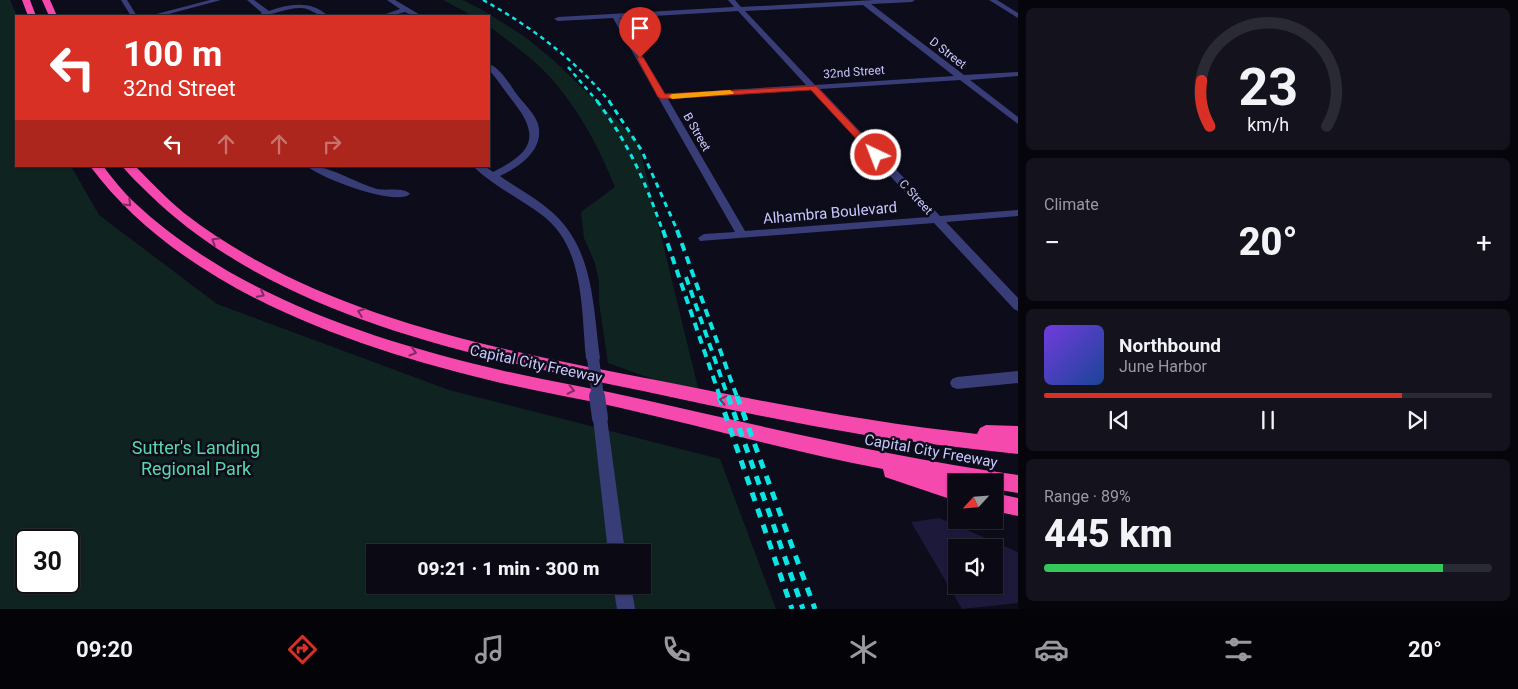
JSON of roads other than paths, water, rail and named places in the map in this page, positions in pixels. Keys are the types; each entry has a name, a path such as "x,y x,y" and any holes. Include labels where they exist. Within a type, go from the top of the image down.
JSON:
{"highway":[{"path":"26,0 32,15"},
{"path":"46,0 53,15"},
{"name":"Capital City Freeway","path":"97,167 112,188 150,225 204,264 274,301 359,336 458,366 634,404 849,455 972,478 1018,484"},
{"name":"Capital City Freeway","path":"129,167 149,191 194,228 253,264 328,300 417,332 520,359 770,410 894,432 1018,446"},
{"path":"770,410 1018,434"},
{"path":"849,455 948,490"},
{"path":"1003,504 1018,507"}],"street":[{"path":"124,0 133,15"},
{"path":"157,15 218,0"},
{"path":"250,0 264,15 306,6 322,15"},
{"path":"390,0 416,15"},
{"name":"C Street","path":"731,0 1018,306"},
{"path":"558,19 912,0"},
{"path":"992,0 1018,16"},
{"name":"D Street","path":"864,2 1018,121"},
{"path":"386,15 406,9"},
{"name":"B Street","path":"615,16 742,235"},
{"path":"490,67 506,84 532,123 534,131 530,148 524,157 492,176"},
{"name":"32nd Street","path":"662,97 1018,74"},
{"path":"314,167 366,189 381,193 406,194"},
{"path":"479,167 548,214 572,243 581,265 616,544"},
{"name":"Alhambra Boulevard","path":"704,238 1018,213"},
{"path":"957,383 1018,376"},
{"path":"624,594 626,609"}],"railway":[{"path":"483,0 518,21 551,45 582,72 610,102"},
{"path":"568,67 598,102"},
{"path":"597,101 618,132 635,163 663,232"},
{"path":"609,101 642,151 678,232"},
{"path":"663,230 720,397"},
{"path":"677,230 737,397"},
{"path":"686,277 728,397"},
{"path":"719,396 792,609"},
{"path":"728,396 803,609"},
{"path":"737,396 815,609"}],"park label":[{"name":"Sutter's Landing Regional Park","path":"196,457"}]}
